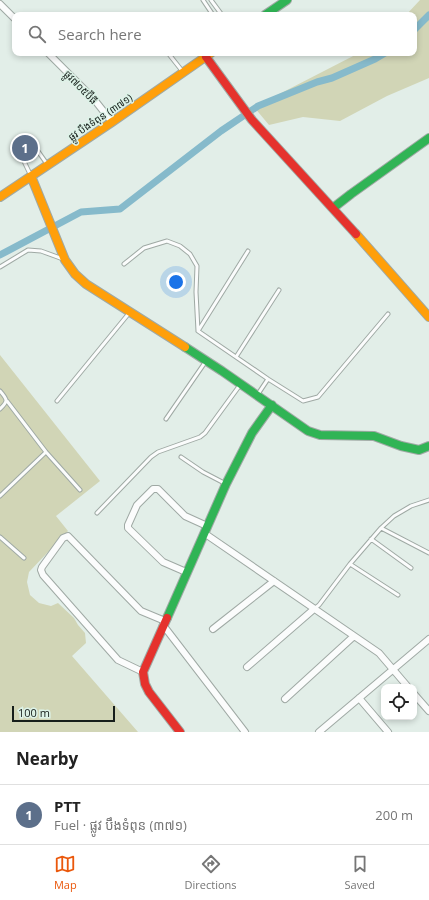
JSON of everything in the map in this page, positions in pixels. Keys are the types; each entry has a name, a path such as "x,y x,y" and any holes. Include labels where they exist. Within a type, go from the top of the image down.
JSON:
{"street":[{"path":"269,12 287,0"},
{"path":"0,4 12,16"},
{"path":"0,14 5,9"},
{"name":"ផ្លូវ៧០៥ប៊ីធី","path":"51,56 93,98 112,122"},
{"name":"ផ្លូវ បឹងទំពុន (៣៧១)","path":"0,197 112,122 207,56"},
{"path":"209,56 235,98 252,120 333,208 429,317"},
{"path":"333,208 429,138"},
{"path":"31,176 65,260 80,279 241,384 314,434 374,436 401,446 419,450 429,446"},
{"path":"180,732 149,692 145,684 143,672 226,484 252,433 272,405"},
{"path":"186,572 164,562 128,528 137,505 153,489 158,490 185,516 274,581 379,653 406,684"},
{"path":"143,672 118,660 43,575 41,570 42,567 63,538 68,536 141,610 164,623 245,732"},
{"path":"213,629 274,581"},
{"path":"247,667 314,609"},
{"path":"285,699 354,636"},
{"path":"319,732 429,639"},
{"path":"417,697 429,711"},
{"path":"359,698 388,732"}],"lane":[{"path":"203,0 211,12"},
{"path":"211,0 220,12"},
{"path":"170,56 183,72"},
{"path":"31,176 21,153 33,146 48,165"},
{"path":"124,264 144,248 166,241 180,246 190,254 197,266 196,292 198,331"},
{"path":"0,267 28,250 41,251 65,260"},
{"path":"198,331 248,251"},
{"path":"236,357 279,290"},
{"path":"57,401 130,312"},
{"path":"198,331 303,401 318,397 388,314"},
{"path":"166,419 206,361"},
{"path":"258,396 268,379"},
{"path":"97,513 151,457 158,452 200,437 205,433 241,384"},
{"path":"0,391 6,397 6,401 46,452 80,490"},
{"path":"0,410 6,401"},
{"path":"0,496 46,452"},
{"path":"181,457 203,472 226,484"},
{"path":"314,609 319,605 350,564 381,528 394,516 411,506 429,500"},
{"path":"381,528 429,553"},
{"path":"0,537 24,558"},
{"path":"371,539 411,568"},
{"path":"350,564 398,595"}],"green space":[{"path":"420,0 429,0 429,78 387,96 340,121 303,117 269,125 254,107 353,56 417,56 417,12 409,12"},
{"path":"0,355 100,481 56,516 68,531 29,572 27,582 30,595 39,603 51,606 58,603 74,618 85,633 86,643 72,656 138,732 0,732"}],"waterway":[{"path":"417,27 429,15"},
{"path":"0,255 81,212 120,209 221,131 258,106 317,82 332,78 380,56"}],"traffic: fast":[{"path":"269,12 287,0"},
{"path":"333,208 429,138"},
{"path":"185,347 308,431 320,435 374,436 401,446 419,450 429,446"},
{"path":"167,618 226,484 252,433 272,405"}],"traffic: slow":[{"path":"0,197 207,56"},
{"path":"31,176 65,260 75,274 86,284 185,347"},
{"path":"356,234 429,317"}],"traffic: jam":[{"path":"206,57 252,120 356,234"},
{"path":"167,618 143,672 145,684 149,692 180,732"}],"place":[{"name":"PTT","path":"25,148"}]}
